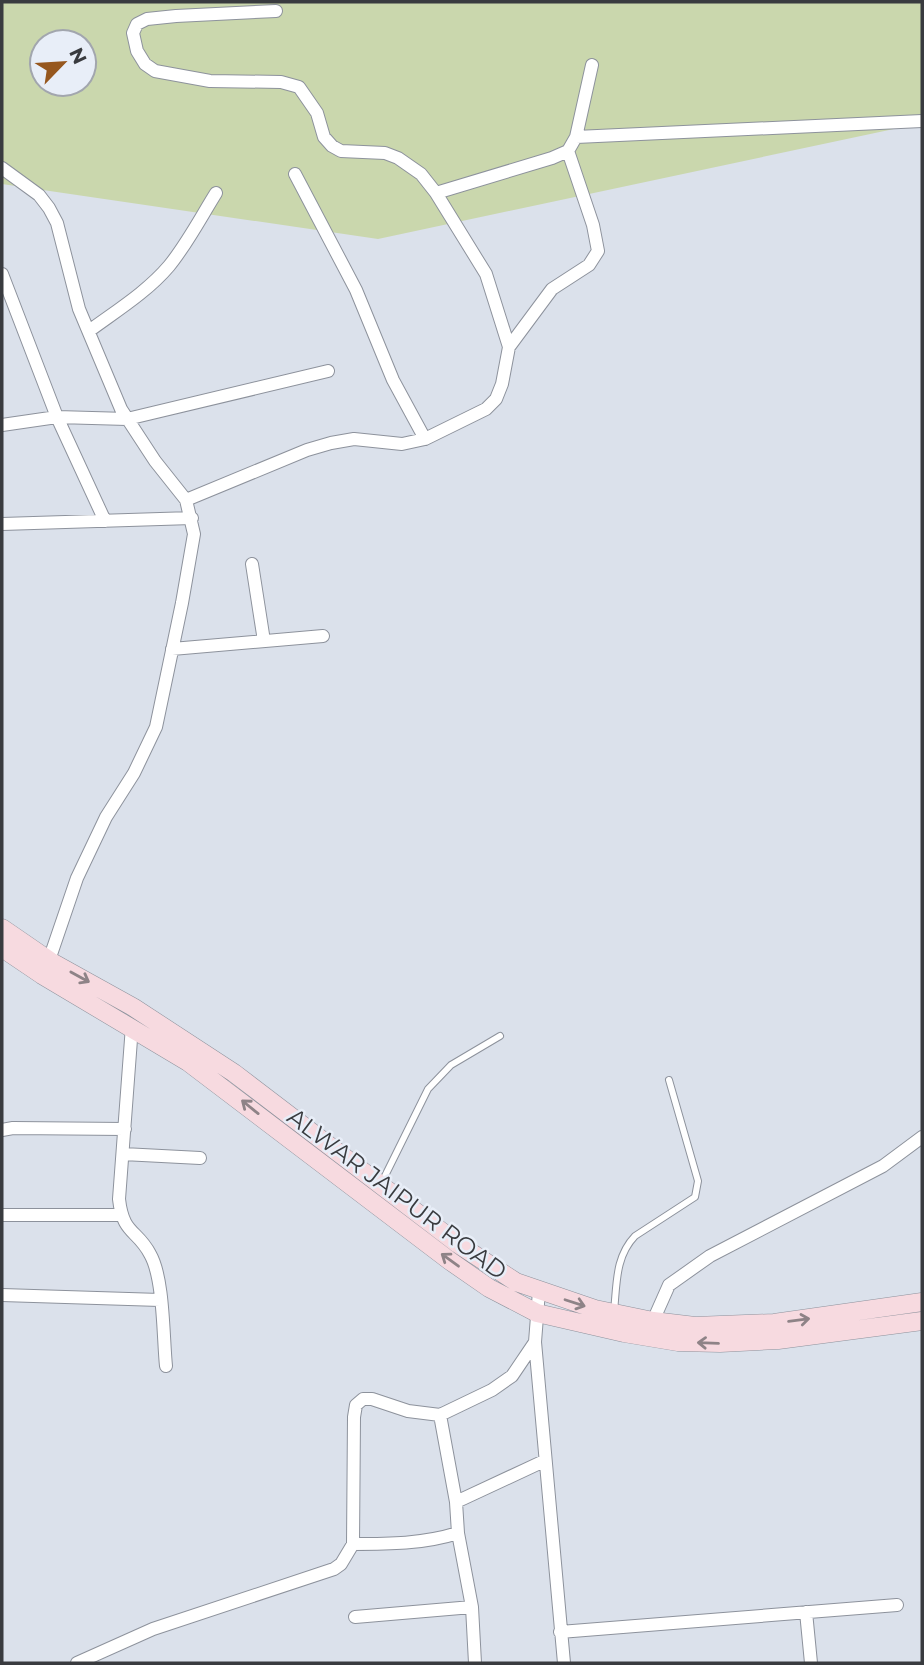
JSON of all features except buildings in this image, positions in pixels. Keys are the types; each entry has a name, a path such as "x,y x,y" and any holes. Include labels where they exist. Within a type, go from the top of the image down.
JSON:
{"main road":[{"name":"ALWAR JAIPUR ROAD","path":"2,928 46,968 229,1091 450,1261 489,1288 537,1312 624,1333 678,1342 720,1343 833,1335 922,1321"},
{"name":"ALWAR JAIPUR ROAD","path":"2,948 133,1007 234,1073 492,1268 539,1291 614,1313 695,1326 774,1323 922,1302"}],"street":[{"path":"276,11 147,19 137,24 133,33 137,51 145,64 155,71 210,81 281,82 299,87 317,113 324,137 332,146 341,151 384,153 398,158 421,174 436,193 486,274 509,347"},
{"path":"436,193 552,158 568,150 576,137 592,65"},
{"path":"576,137 922,121"},
{"path":"186,500 307,450 354,439 402,444 425,439 486,409 496,399 502,384 509,347 552,289 589,265 598,251 593,225 568,150"},
{"path":"2,168 40,195 49,208 57,223 79,309 121,410 155,461 186,500 192,518 192,551 156,727 134,773 106,817 78,877 46,968"},
{"path":"295,174 356,290 393,380 425,439"},
{"path":"89,331 167,268 216,193"},
{"path":"2,274 57,417 105,521"},
{"path":"2,425 57,417 127,419 328,371"},
{"path":"2,524 192,518"},
{"path":"252,564 264,641"},
{"path":"172,649 323,636"},
{"path":"132,1026 119,1199 124,1224 150,1252 157,1271 166,1366"},
{"path":"2,1130 125,1129"},
{"path":"653,1321 669,1285 710,1256 883,1166 922,1137"},
{"path":"123,1154 200,1158"},
{"path":"2,1215 121,1215"},
{"path":"539,1291 535,1342 564,1663"},
{"path":"2,1295 160,1300"},
{"path":"76,1663 153,1629 334,1569 341,1564 353,1544 356,1405 363,1399 372,1399 408,1411 440,1415 492,1390 512,1376 535,1342"},
{"path":"440,1415 457,1502 458,1533 472,1607 475,1663"},
{"path":"457,1502 544,1461"},
{"path":"353,1544 398,1544 437,1540 458,1533"},
{"path":"560,1632 897,1605"},
{"path":"355,1617 472,1607"},
{"path":"806,1612 811,1663"}],"lane":[{"path":"380,1185 428,1089 451,1065 500,1036"},
{"path":"614,1313 618,1264 629,1242 698,1194 698,1181 669,1080"}],"green space":[{"path":"2,2 922,2 922,123 378,239 2,184"}]}
